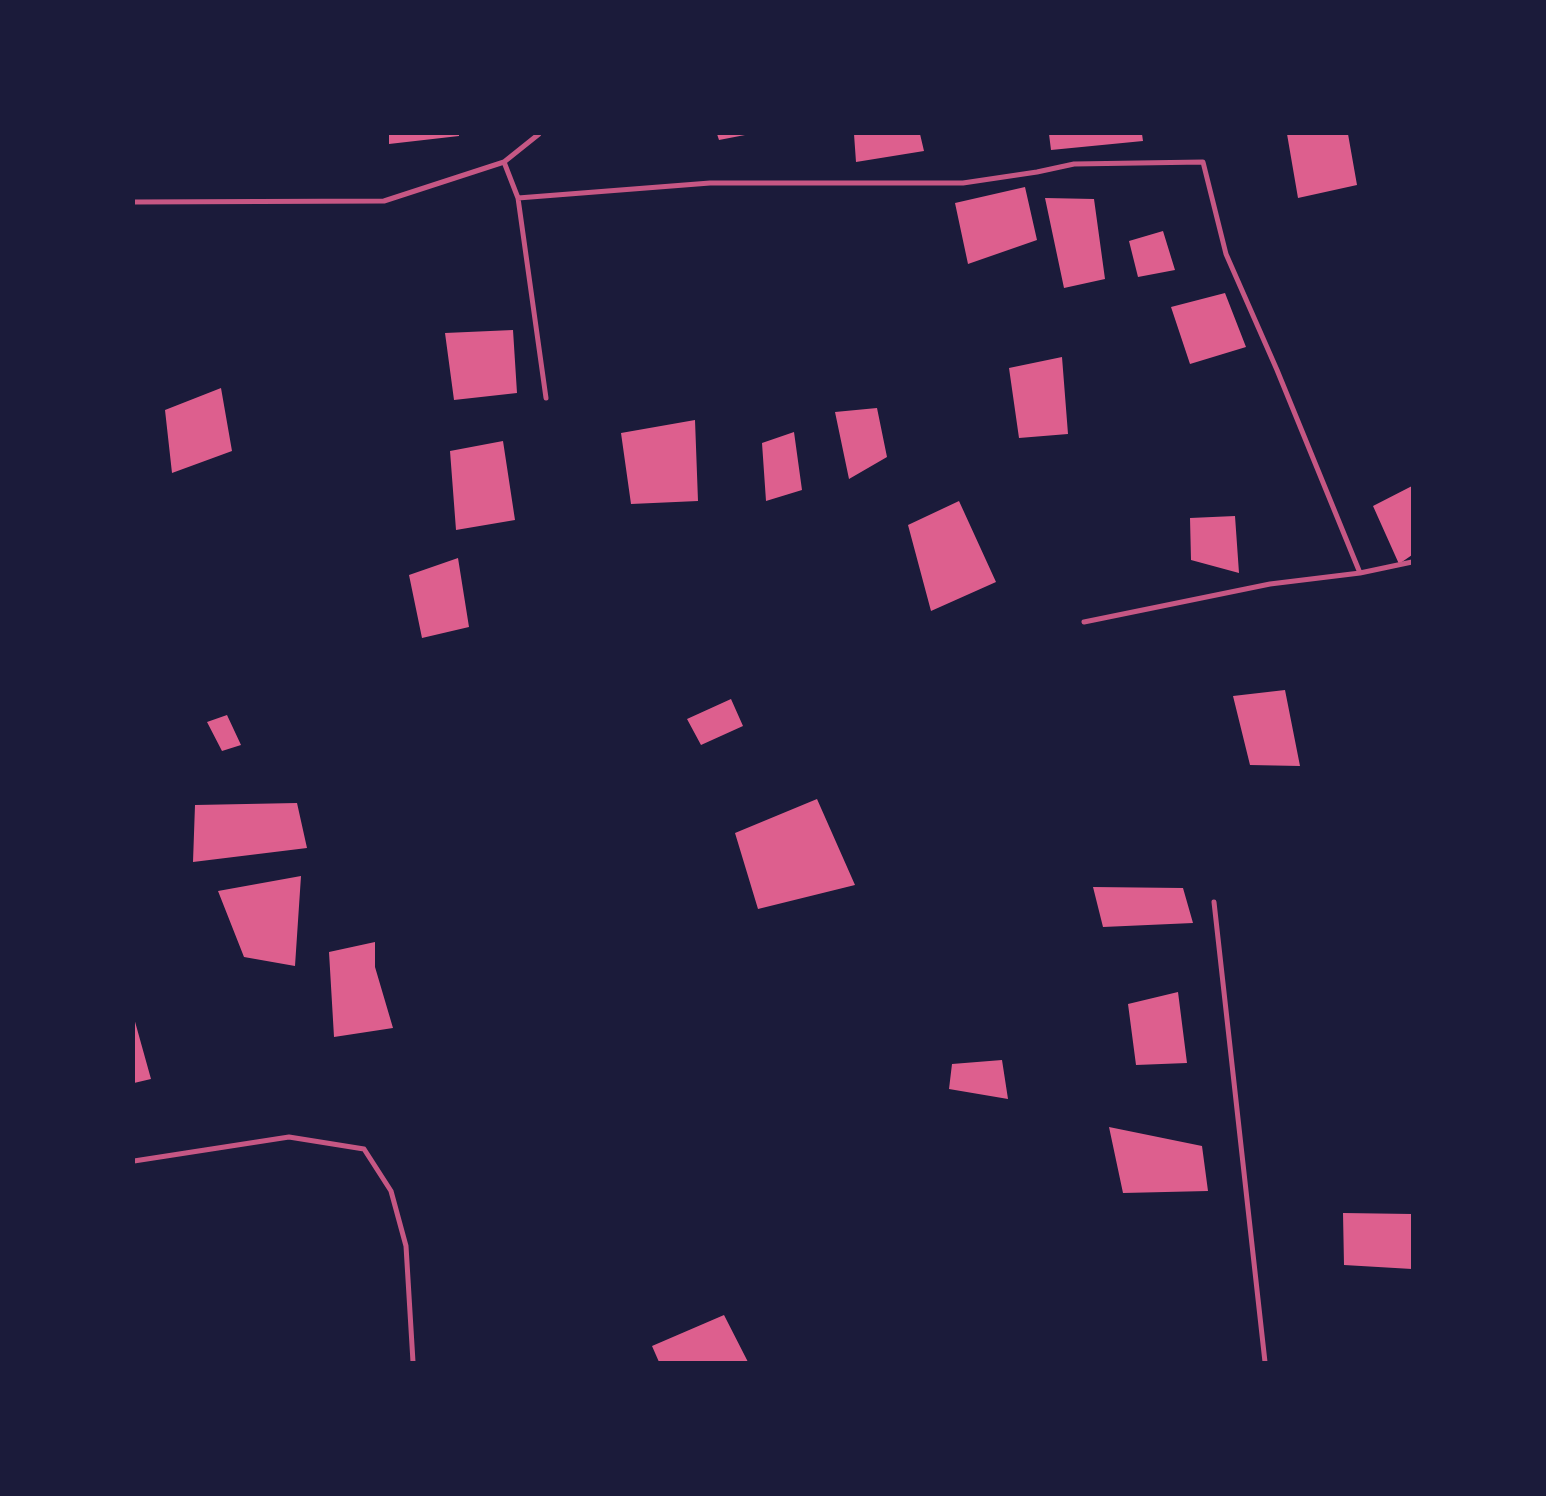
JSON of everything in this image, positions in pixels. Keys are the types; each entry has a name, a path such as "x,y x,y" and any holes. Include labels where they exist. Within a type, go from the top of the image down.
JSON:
{"street":[{"path":"134,202 384,201 504,162 539,134"},
{"path":"504,162 518,198 546,398"},
{"path":"518,198 710,183 963,183 1037,172 1074,164 1202,162 1226,254 1277,370 1360,573"},
{"path":"1084,622 1270,584 1360,573 1412,562"},
{"path":"1214,902 1265,1362"},
{"path":"134,1160 289,1137 364,1149 391,1191 406,1246 413,1362"}],"building":[{"path":"389,134 459,134 459,136 389,144"},
{"path":"717,134 745,134 745,135 719,140"},
{"path":"854,134 920,134 924,151 856,162"},
{"path":"1049,134 1142,134 1143,141 1051,150"},
{"path":"1287,134 1348,134 1357,185 1298,198"},
{"path":"1025,187 1037,240 968,264 955,203"},
{"path":"1045,198 1094,199 1105,279 1064,288"},
{"path":"1163,231 1175,270 1138,277 1129,241"},
{"path":"1225,293 1246,347 1190,364 1171,307"},
{"path":"513,330 517,393 454,400 445,333"},
{"path":"1062,357 1068,434 1019,438 1009,368"},
{"path":"221,388 232,451 172,473 165,410"},
{"path":"877,408 887,457 849,479 835,412"},
{"path":"695,420 698,501 631,504 621,433"},
{"path":"794,432 802,490 766,501 762,443"},
{"path":"503,441 515,520 456,530 450,451"},
{"path":"1412,486 1412,555 1399,564 1373,506"},
{"path":"959,501 996,582 931,611 908,525"},
{"path":"1235,516 1239,573 1191,560 1190,518"},
{"path":"458,558 469,627 422,638 409,575"},
{"path":"1285,690 1300,766 1250,765 1233,696"},
{"path":"731,699 743,726 701,745 687,719"},
{"path":"227,715 241,745 222,751 207,722"},
{"path":"817,799 855,885 758,909 735,833"},
{"path":"297,803 307,848 193,862 195,805"},
{"path":"301,876 295,966 244,957 218,891"},
{"path":"1093,887 1183,888 1193,923 1103,927"},
{"path":"375,942 375,967 393,1028 334,1037 329,952"},
{"path":"1178,992 1187,1063 1136,1065 1128,1004"},
{"path":"134,1018 151,1079 134,1083"},
{"path":"1002,1060 1008,1099 949,1089 952,1064"},
{"path":"1109,1127 1202,1146 1208,1191 1123,1193"},
{"path":"1343,1213 1412,1214 1412,1269 1344,1265"},
{"path":"724,1315 748,1362 659,1362 652,1346"}]}
